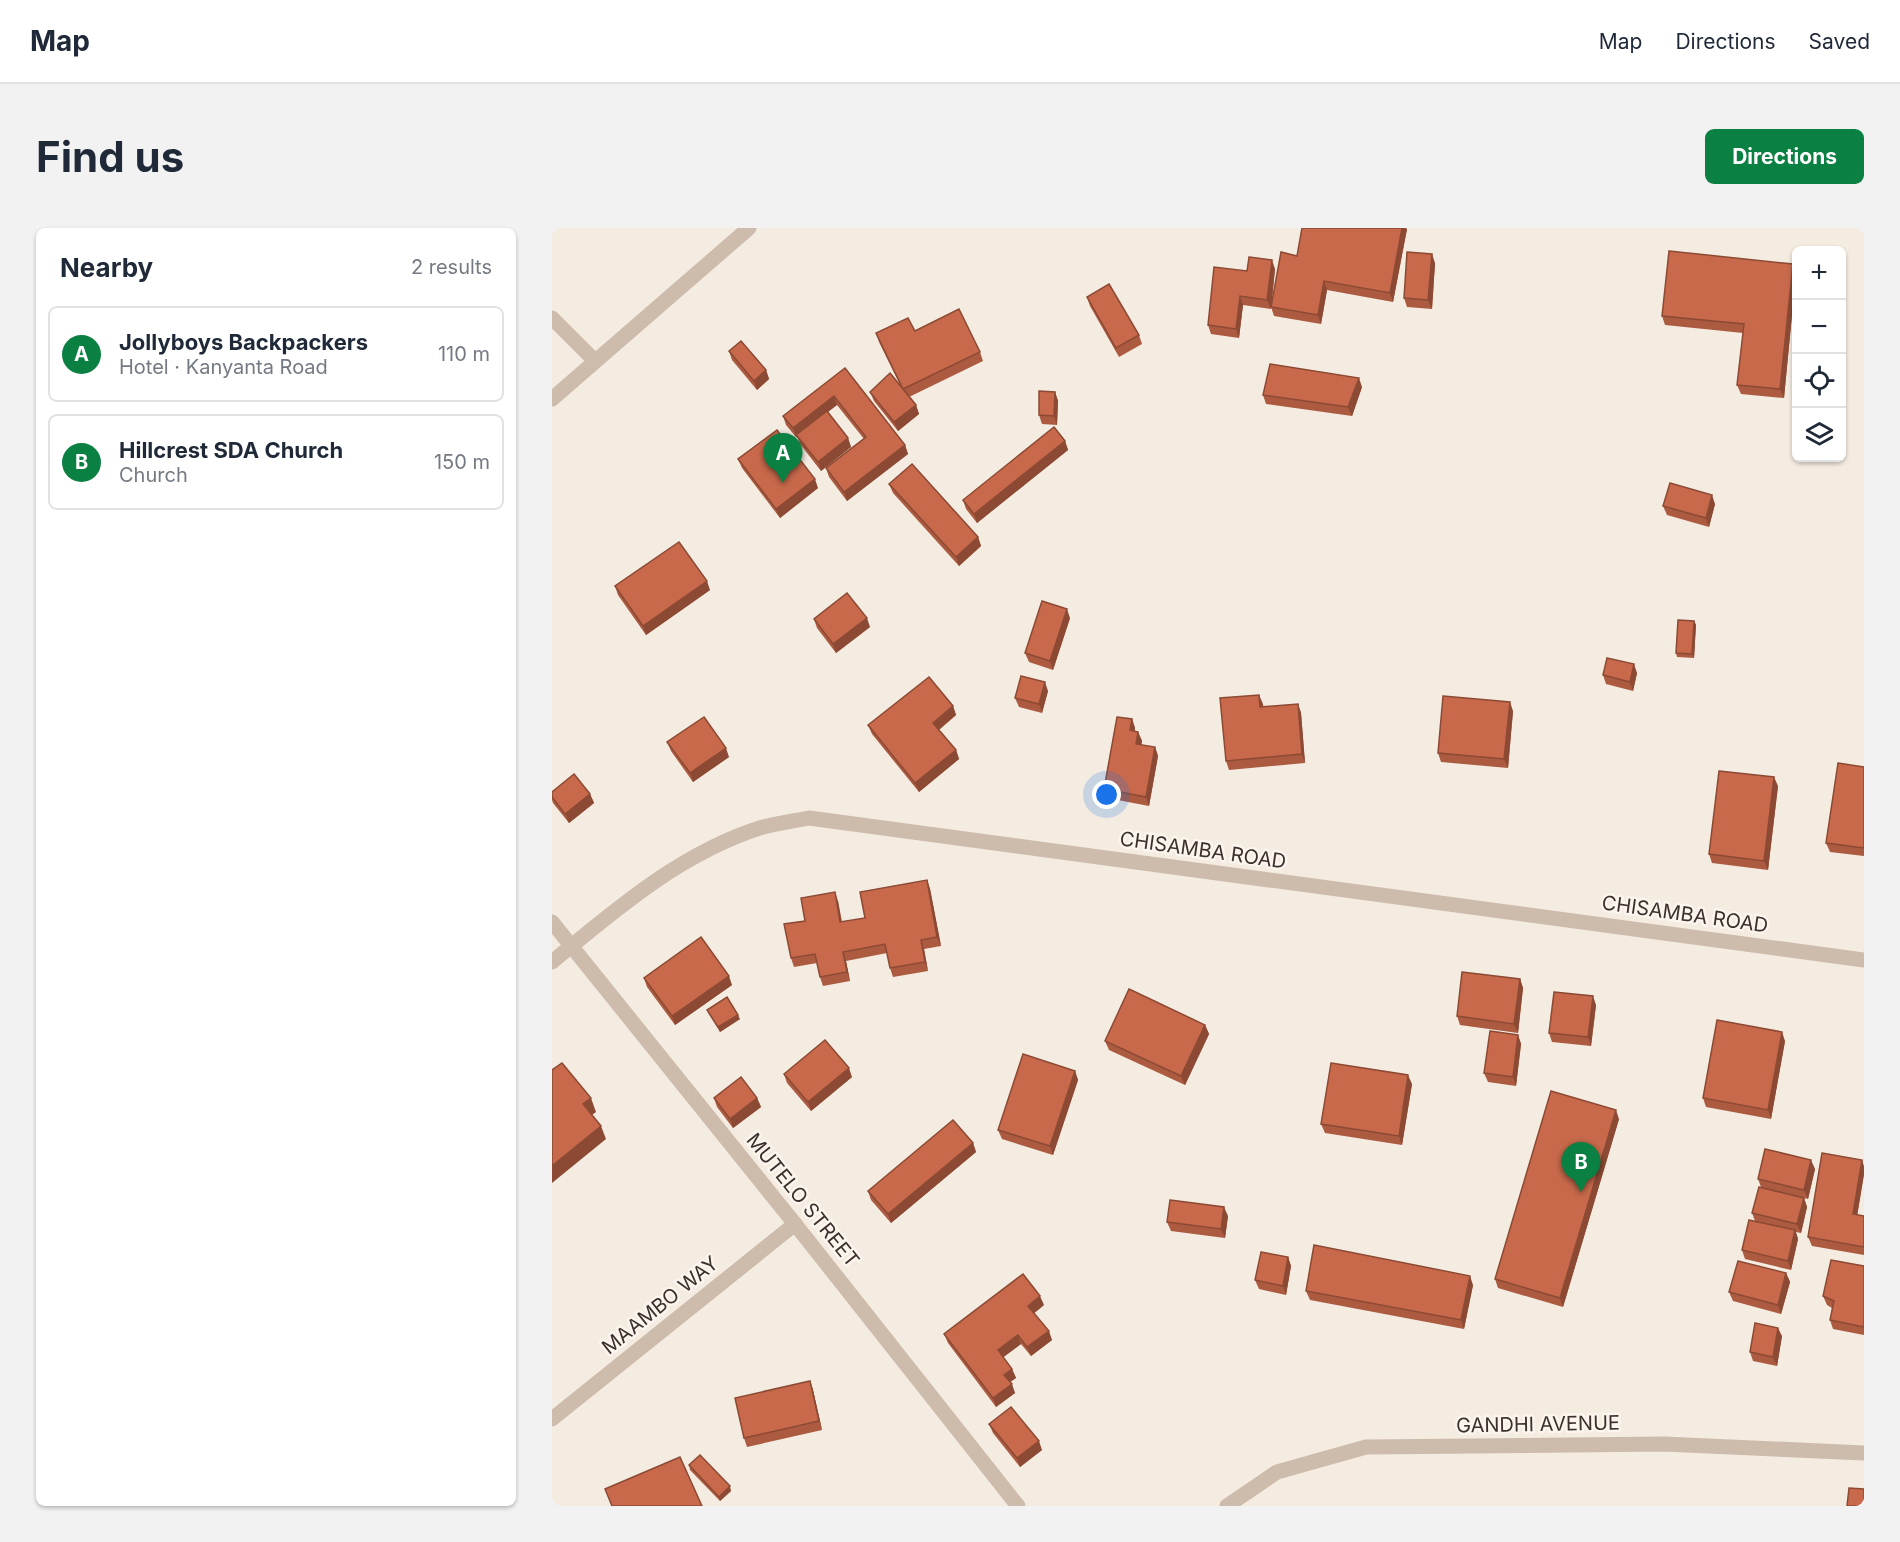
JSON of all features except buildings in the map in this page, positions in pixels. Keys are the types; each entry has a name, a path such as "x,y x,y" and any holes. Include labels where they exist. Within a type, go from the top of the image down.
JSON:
{"street":[{"path":"552,399 749,228"},
{"path":"552,318 595,361"},
{"name":"CHISAMBA ROAD","path":"552,962 658,878 718,844 765,826 809,818 1864,960"},
{"name":"MUTELO STREET","path":"552,922 1018,1506"},
{"name":"MAAMBO WAY","path":"552,1419 795,1224"},
{"name":"GANDHI AVENUE","path":"1227,1506 1277,1472 1366,1447 1664,1444 1864,1453"}],"place":[{"name":"Jollyboys Backpackers","path":"783,483"},
{"name":"Hillcrest SDA Church","path":"1581,1192"}]}
